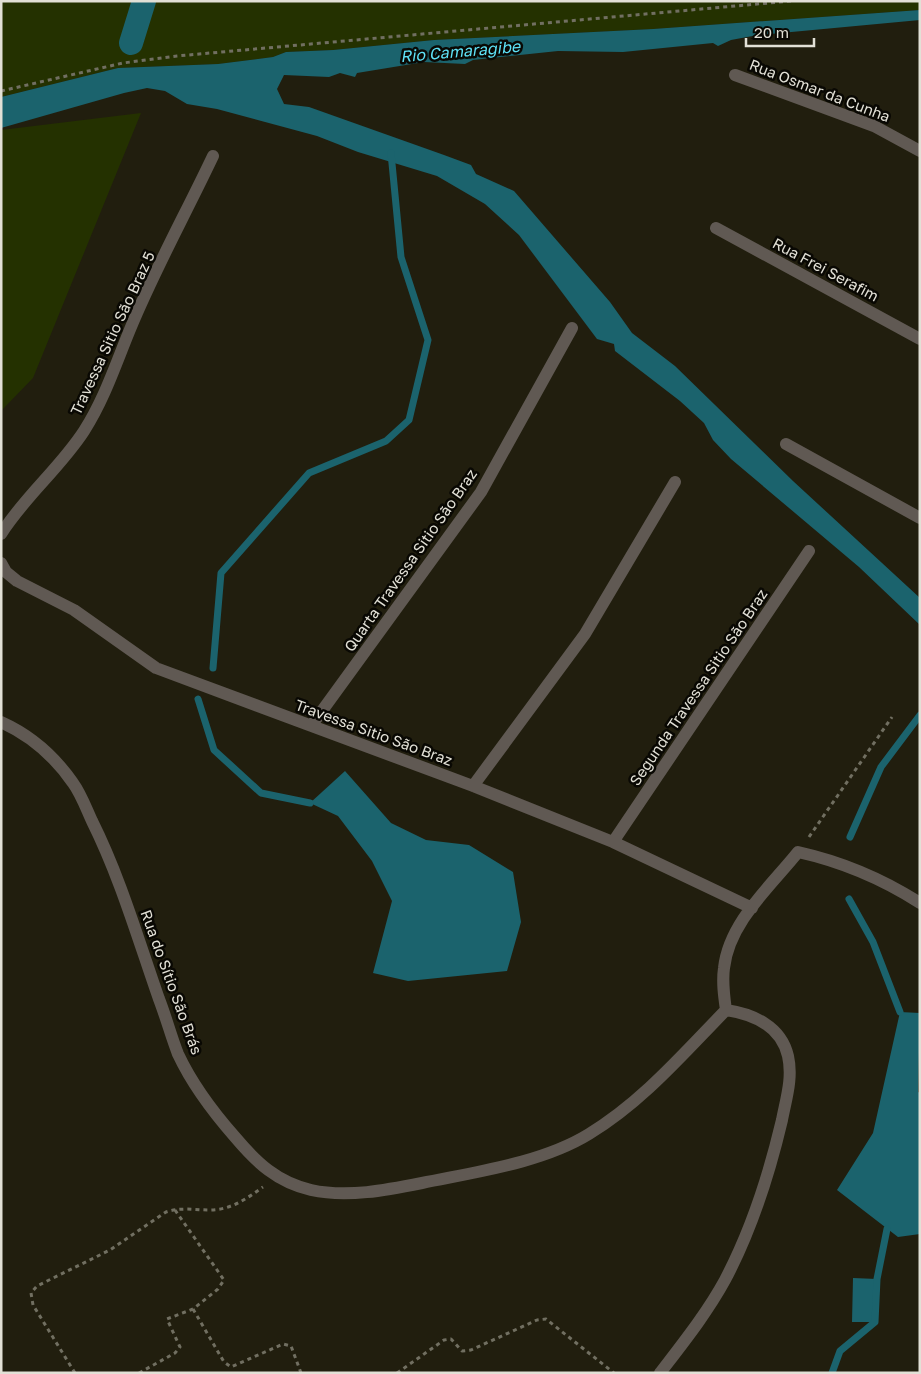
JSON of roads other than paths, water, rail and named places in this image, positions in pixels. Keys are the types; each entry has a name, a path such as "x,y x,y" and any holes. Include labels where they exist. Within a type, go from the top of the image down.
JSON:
{"street":[{"name":"Rua Osmar da Cunha","path":"735,75 874,126 920,151"},
{"name":"Travessa Sitio São Braz 5","path":"1,534 16,511 44,483 66,455 84,431 102,400 131,326 213,156"},
{"name":"Rua Frei Serafim","path":"716,228 920,339"},
{"name":"Quarta Travessa Sitio São Braz","path":"311,726 481,492 572,328"},
{"path":"786,444 920,518"},
{"path":"473,786 585,634 674,482"},
{"name":"Segunda Travessa Sitio São Braz","path":"613,842 809,551"},
{"name":"Travessa Sitio São Braz","path":"1,563 6,572 17,581 74,610 156,668 473,786 613,842 752,908"},
{"name":"Rua do Sítio São Brás","path":"1,722 29,738 52,757 74,784 107,851 178,1054 198,1090 222,1122 244,1148 276,1177 312,1190 351,1193 488,1170 542,1154 586,1136 620,1113 654,1083 726,1010"},
{"path":"660,1373 703,1316 725,1281 747,1234 770,1171 791,1075 788,1054 777,1034 762,1020 745,1013 726,1010 723,988 726,960 739,926 798,852 833,860 868,874 920,903"}],"water":[{"name":"Rio Camaragibe","path":"920,10 920,20 758,35 731,40 718,46 713,43 623,52 558,51 473,60 465,64 424,62 357,73 355,77 340,73 329,77 284,75 277,89 284,104 309,107 471,165 476,174 514,191 610,302 632,333 675,366 793,481 920,598 920,625 859,567 731,459 713,440 704,423 680,401 615,351 614,344 597,339 519,235 485,204 437,176 358,152 317,136 217,109 187,104 165,91 147,88 1,128 1,97 118,68 218,64 273,57 286,52 333,50 434,40 653,29"},
{"path":"345,771 391,823 426,840 469,845 513,872 521,922 507,971 408,981 373,973 392,901 372,861 338,816 310,803"},
{"path":"900,1012 920,1013 918,1092 920,1093 920,1234 898,1237 837,1190 873,1133"},
{"path":"853,1278 877,1279 875,1322 852,1322"}],"waterway":[{"path":"131,43 144,1"},
{"path":"213,668 221,573 309,473 386,441 409,420 428,340 401,257 391,153"},
{"path":"198,699 214,750 261,793 310,803"},
{"path":"850,837 881,767 920,715"},
{"path":"849,899 873,942 900,1012"},
{"path":"832,1373 840,1351 875,1322 877,1279 887,1229"}]}
